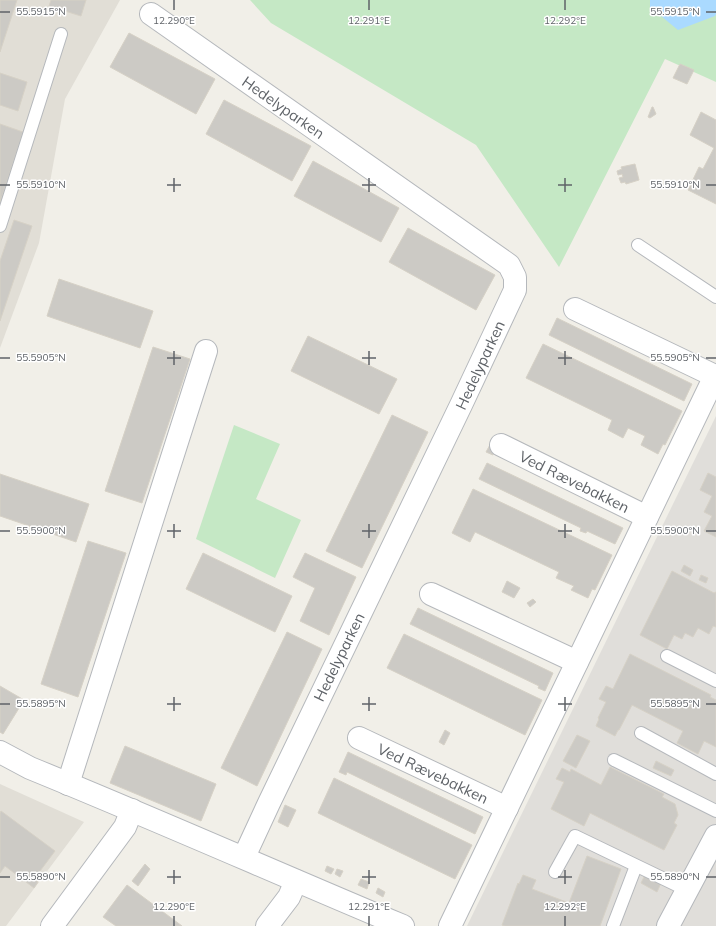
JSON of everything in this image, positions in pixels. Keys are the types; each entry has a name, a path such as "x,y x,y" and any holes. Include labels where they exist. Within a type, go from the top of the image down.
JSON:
{"street":[{"name":"Hedelyparken","path":"151,14 509,265 515,277 515,290 508,305 244,857"},
{"name":"Ved Rævebakken","path":"450,926 716,375 575,309"},
{"path":"68,784 206,351"},
{"name":"Ved Rævebakken","path":"501,446 647,517"},
{"path":"431,594 577,662"},
{"name":"Ved Rævebakken","path":"359,738 507,808"},
{"path":"0,752 30,768 244,857 296,881 403,926"},
{"path":"52,926 125,827 132,810"},
{"path":"668,926 716,837"},
{"path":"267,926 289,897 296,881"}],"lane":[{"path":"0,226 62,34"},
{"path":"638,245 716,297"},
{"path":"668,656 716,681"},
{"path":"641,733 716,774"},
{"path":"614,760 716,811"},
{"path":"555,872 575,836 687,890"},
{"path":"613,926 636,866"}],"shaded area":[{"path":"0,0 120,0 65,99 39,243 0,348"},
{"path":"716,416 716,926 467,926"},
{"path":"0,784 84,822 6,926 0,926"}],"green space":[{"path":"250,0 716,0 716,82 665,59 559,267 476,145 271,23"},
{"path":"234,425 280,444 256,499 301,520 275,578 196,539"}],"water":[{"path":"650,0 716,0 716,14 715,16 678,30 650,7"}],"building":[{"path":"0,0 17,0 0,52"},
{"path":"51,0 86,0 81,16 49,6"},
{"path":"129,33 215,79 196,114 110,67"},
{"path":"680,64 694,70 687,84 673,78"},
{"path":"0,73 27,82 18,111 0,105"},
{"path":"224,100 311,146 292,181 206,134"},
{"path":"652,107 656,114 650,118 648,117"},
{"path":"701,112 716,120 716,204 688,190 699,167 703,169 714,148 690,135"},
{"path":"0,124 23,132 0,203"},
{"path":"313,161 399,208 381,242 294,196"},
{"path":"635,164 639,180 626,184 625,182 621,183 619,178 623,177 622,174 618,175 617,171 622,169 621,167"},
{"path":"14,220 32,226 0,321 0,261"},
{"path":"408,228 495,275 476,310 389,262"},
{"path":"59,279 153,311 140,348 47,316"},
{"path":"557,318 692,384 684,401 549,335"},
{"path":"308,336 397,379 379,414 291,371"},
{"path":"543,344 682,411 665,445 663,444 658,454 641,445 645,436 628,428 623,438 608,430 612,420 526,378"},
{"path":"153,347 190,359 142,503 105,491"},
{"path":"392,415 428,432 362,568 326,551"},
{"path":"491,443 497,446 493,455 486,452"},
{"path":"487,463 623,528 615,544 587,531 586,533 580,531 581,528 479,479"},
{"path":"708,473 716,477 716,537 704,531 712,516 704,512 712,496 700,490"},
{"path":"0,474 89,504 76,542 0,516"},
{"path":"473,489 612,555 595,590 592,589 588,598 571,590 574,586 556,578 559,572 475,532 470,542 452,533"},
{"path":"88,541 126,553 78,697 41,684"},
{"path":"203,553 292,596 275,632 186,589"},
{"path":"305,553 356,577 329,635 300,621 315,588 293,577"},
{"path":"684,565 693,570 690,576 681,571"},
{"path":"672,571 714,593 716,592 716,627 713,626 709,634 698,628 693,637 685,633 682,639 674,635 667,649 640,635"},
{"path":"701,575 708,578 706,583 699,580"},
{"path":"507,581 520,588 514,598 502,592"},
{"path":"533,599 536,602 530,607 527,603"},
{"path":"418,608 553,673 545,691 538,688 539,686 410,624"},
{"path":"287,632 322,649 257,786 221,768"},
{"path":"404,634 542,700 525,735 387,668"},
{"path":"630,654 711,695 710,697 716,700 716,747 704,741 698,754 677,743 683,731 632,705 615,736 596,726 599,719 598,718 606,702 599,699 606,686 613,689"},
{"path":"0,686 24,700 3,734 0,732"},
{"path":"445,730 450,733 444,745 439,742"},
{"path":"577,735 590,741 576,768 563,761"},
{"path":"125,746 216,784 201,821 110,783"},
{"path":"348,752 483,817 475,834 347,772 346,775 339,772"},
{"path":"656,761 674,770 671,776 653,768"},
{"path":"610,767 664,794 662,797 675,804 678,815 674,823 677,825 664,850 590,813 584,826 551,809 564,782 556,779 562,768 570,772 571,769 601,785"},
{"path":"334,778 472,845 455,879 318,813"},
{"path":"285,805 296,810 288,827 278,822"},
{"path":"1,811 55,851 34,879 38,882 34,888 5,866 0,873"},
{"path":"587,856 621,869 600,926 502,925 518,883 519,884 523,875 536,880 532,889 569,903"},
{"path":"145,864 150,869 138,886 132,881"},
{"path":"327,866 334,869 331,874 325,871"},
{"path":"337,869 343,871 340,877 335,874"},
{"path":"646,873 662,881 657,892 641,883"},
{"path":"361,879 369,882 367,889 358,885"},
{"path":"127,885 182,926 116,926 103,917"},
{"path":"378,888 385,892 383,897 376,893"}]}
